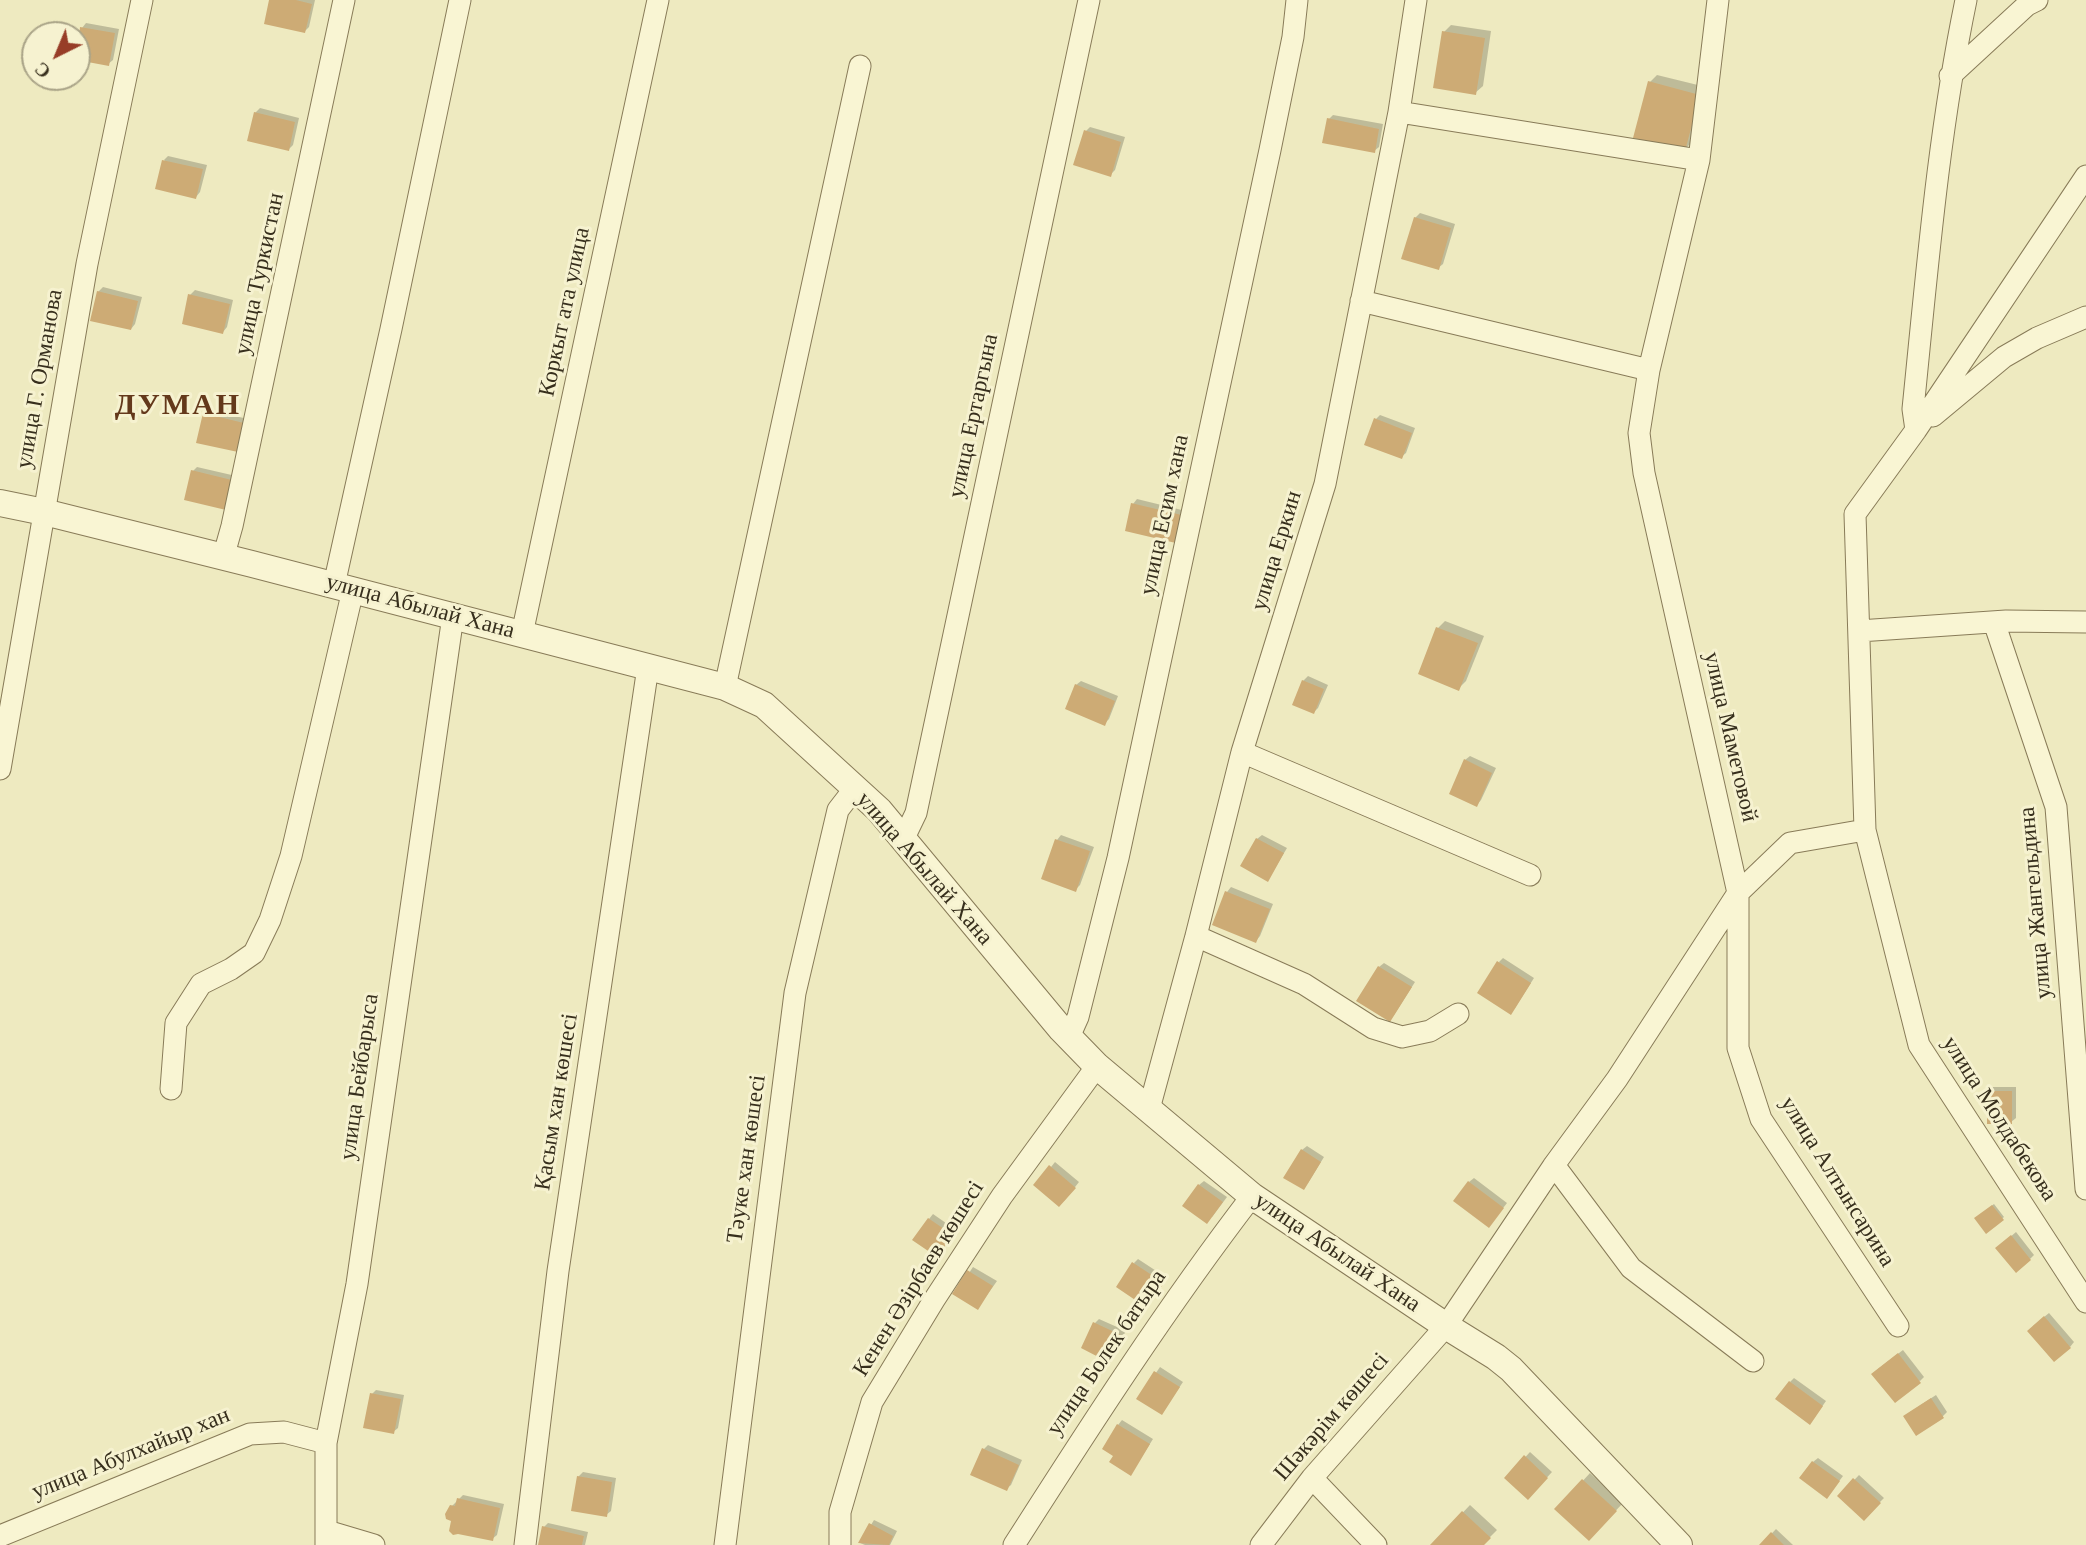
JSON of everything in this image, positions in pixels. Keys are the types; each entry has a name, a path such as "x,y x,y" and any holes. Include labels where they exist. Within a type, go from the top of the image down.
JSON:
{"street":[{"name":"улица Г. Орманова","path":"0,769 87,264 142,0"},
{"name":"улица Туркистан","path":"223,558 281,305 344,0"},
{"path":"172,1089 176,1023 201,984 231,969 254,953 271,920 291,856 391,329 460,0"},
{"name":"Коркыт ата улица","path":"522,634 658,0"},
{"name":"улица Ертаргына","path":"904,840 919,800 1089,0"},
{"name":"улица Есим хана","path":"1069,1037 1078,1017 1121,844 1272,138 1293,37 1297,0"},
{"name":"улица Еркин","path":"1149,1109 1242,752 1325,484 1399,112 1416,0"},
{"name":"улица Маметовой","path":"1718,0 1699,160 1649,370 1639,433 1644,473 1738,893"},
{"path":"1916,430 1913,409 1938,168 1950,76 1966,0"},
{"path":"1950,76 2027,5 2037,0"},
{"path":"725,687 860,66"},
{"path":"1399,112 1699,160"},
{"path":"1916,430 2086,176"},
{"path":"1361,300 1649,370"},
{"path":"1916,430 2004,357 2038,338 2086,317"},
{"name":"улица Молдабекова","path":"1916,430 1855,514 1866,830 1919,1045 2086,1301"},
{"name":"улица Абылай Хана","path":"0,503 343,587 725,687 764,705 879,810 1069,1037 1097,1066 1252,1196 1496,1357 1517,1375 1679,1545"},
{"name":"улица Бейбарыса","path":"326,1538 326,1443 357,1284 453,616"},
{"path":"1859,631 1994,622 2086,622"},
{"name":"улица Жангельдина","path":"1994,622 2056,807 2086,1189"},
{"name":"Қасым хан көшесі","path":"525,1545 558,1271 648,667"},
{"path":"1242,752 1530,874"},
{"name":"Тәуке хан көшесі","path":"725,1545 795,993 838,810 855,788"},
{"path":"1446,1326 1554,1165 1617,1080 1738,893 1790,843 1866,830"},
{"name":"улица Алтынсарина","path":"1738,893 1738,1048 1761,1119 1898,1326"},
{"path":"1196,936 1304,984 1373,1028 1402,1037 1430,1031 1458,1014"},
{"name":"Кенен Әзірбаев көшесі","path":"840,1545 840,1512 872,1402 1002,1196 1097,1066"},
{"path":"1554,1165 1631,1268 1753,1362"},
{"name":"улица Болек батыра","path":"1014,1545 1110,1394 1189,1278 1252,1196"},
{"name":"Шәкәрім көшесі","path":"1261,1545 1312,1478 1446,1326"},
{"name":"улица Абулхайыр хан","path":"0,1536 250,1434 284,1432 326,1443"},
{"path":"1312,1478 1376,1545"},
{"path":"326,1538 374,1545"}],"building":[{"path":"269,0 296,0 312,4 305,33 264,24"},
{"path":"91,29 115,33 109,66 91,63"},
{"path":"1442,31 1485,38 1476,95 1433,88"},
{"path":"1648,81 1700,95 1685,151 1633,138"},
{"path":"254,112 295,122 289,151 247,141"},
{"path":"1327,118 1379,129 1375,153 1322,143"},
{"path":"1084,130 1121,142 1111,177 1073,165"},
{"path":"162,160 203,169 196,199 155,189"},
{"path":"1414,217 1451,228 1439,270 1401,259"},
{"path":"97,291 138,301 131,330 90,321"},
{"path":"188,294 230,304 223,334 182,324"},
{"path":"203,413 244,423 238,452 196,443"},
{"path":"1374,418 1412,433 1402,459 1364,445"},
{"path":"191,470 232,480 226,510 184,500"},
{"path":"1131,503 1186,516 1180,544 1125,531"},
{"path":"1436,627 1478,643 1459,691 1418,674"},
{"path":"1302,680 1324,689 1314,714 1292,705"},
{"path":"1075,684 1115,701 1105,726 1065,709"},
{"path":"1464,759 1492,773 1477,807 1449,794"},
{"path":"1256,838 1284,853 1268,882 1240,866"},
{"path":"1055,839 1090,851 1076,892 1041,879"},
{"path":"1225,891 1270,909 1256,943 1212,925"},
{"path":"1497,961 1531,983 1511,1015 1477,993"},
{"path":"1378,966 1412,987 1390,1022 1356,1001"},
{"path":"1987,1091 2012,1091 2012,1124 1987,1124"},
{"path":"1301,1149 1321,1162 1304,1190 1283,1178"},
{"path":"1049,1165 1076,1188 1059,1207 1033,1185"},
{"path":"1468,1181 1504,1208 1489,1228 1453,1201"},
{"path":"1198,1184 1223,1202 1207,1224 1182,1206"},
{"path":"1992,1205 2004,1220 1986,1234 1974,1218"},
{"path":"928,1218 953,1235 937,1257 912,1240"},
{"path":"2011,1235 2031,1260 2016,1273 1995,1248"},
{"path":"1132,1262 1164,1283 1147,1308 1116,1287"},
{"path":"967,1270 993,1286 978,1310 952,1294"},
{"path":"2044,1316 2071,1348 2054,1362 2027,1331"},
{"path":"1093,1322 1123,1336 1110,1363 1081,1348"},
{"path":"1898,1353 1921,1383 1895,1403 1871,1374"},
{"path":"1154,1371 1180,1387 1162,1415 1136,1399"},
{"path":"1789,1381 1823,1406 1810,1425 1775,1399"},
{"path":"370,1393 401,1399 394,1434 363,1428"},
{"path":"1931,1398 1944,1418 1916,1436 1903,1416"},
{"path":"1117,1424 1150,1444 1131,1476 1109,1462 1113,1456 1102,1449"},
{"path":"982,1448 1019,1465 1007,1491 970,1475"},
{"path":"1524,1455 1548,1478 1528,1500 1504,1478"},
{"path":"1812,1461 1840,1481 1827,1499 1799,1478"},
{"path":"577,1476 612,1482 607,1517 571,1511"},
{"path":"1853,1478 1881,1503 1864,1521 1837,1496"},
{"path":"1582,1479 1617,1511 1589,1541 1554,1509"},
{"path":"457,1498 500,1508 493,1541 453,1535 449,1531 451,1521 446,1519 445,1514 450,1505 455,1506"},
{"path":"1462,1511 1491,1538 1484,1545 1430,1545"},
{"path":"869,1523 893,1536 889,1545 858,1543"},
{"path":"542,1526 584,1536 582,1545 538,1545"},
{"path":"1771,1532 1784,1545 1759,1545"}],"district":[{"name":"ДУМАН","path":"178,406"}]}
